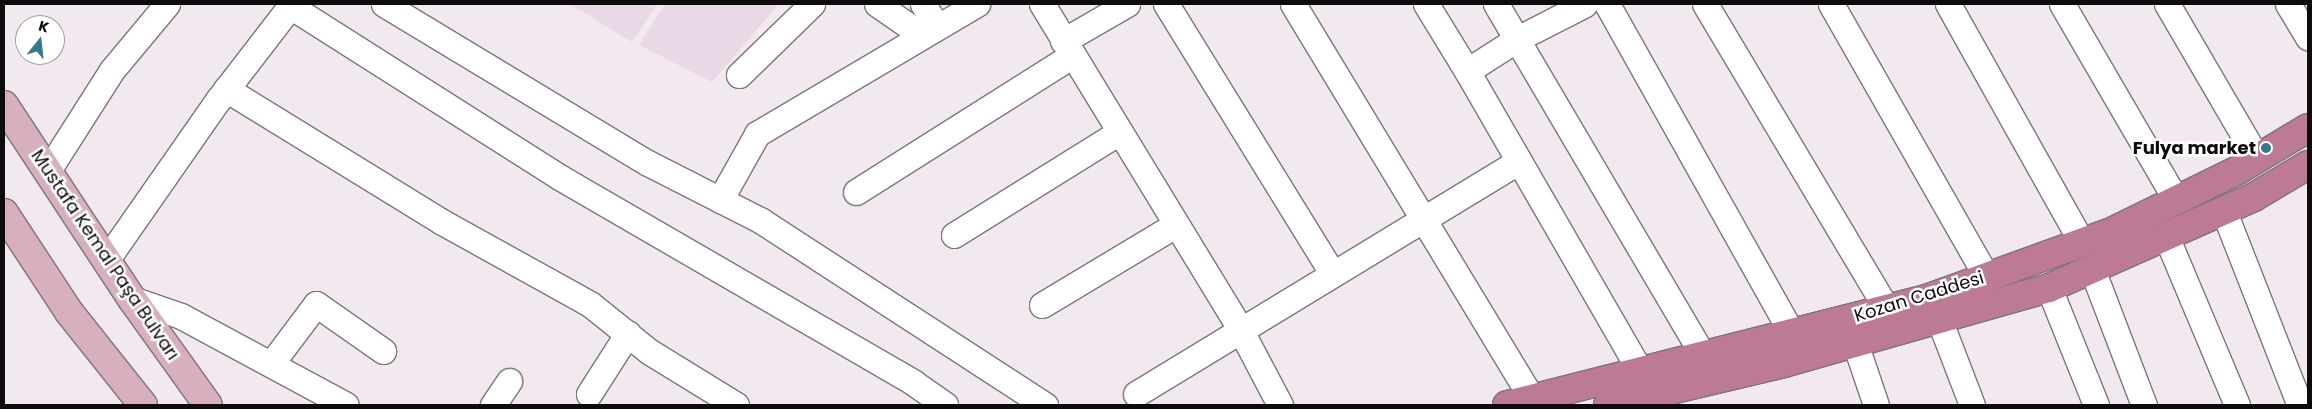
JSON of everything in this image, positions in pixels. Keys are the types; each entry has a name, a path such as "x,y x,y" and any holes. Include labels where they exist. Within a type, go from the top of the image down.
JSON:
{"highway":[{"name":"Kozan Caddesi","path":"1520,402 1651,391 1704,357 1887,309 1987,277 2082,243 2176,200 2257,158 2308,128"},
{"name":"Kozan Caddesi","path":"1608,405 1651,391 1855,343 2049,288 2223,209 2254,197 2308,164"}],"main road":[{"name":"Mustafa Kemal Paşa Bulvarı","path":"4,104 47,172 132,298 208,405"},
{"path":"4,213 69,312 143,405"}],"street":[{"path":"47,172 112,70 166,4"},
{"path":"384,4 631,153 760,220 1046,405"},
{"path":"739,75 812,4"},
{"path":"877,4 930,31"},
{"path":"923,4 930,31"},
{"path":"720,200 757,134 977,4"},
{"path":"1042,4 1118,133 1240,329 1280,405"},
{"path":"856,192 1067,48 1127,4"},
{"path":"1166,4 1332,273"},
{"path":"1292,4 1424,221 1520,402"},
{"path":"1426,4 1467,71 1651,391"},
{"path":"1496,4 1704,357"},
{"path":"1467,71 1517,39 1585,4"},
{"path":"1606,4 1792,334"},
{"path":"1705,4 1887,309"},
{"path":"1831,4 1987,277"},
{"path":"1948,4 2082,243"},
{"path":"2062,4 2176,200"},
{"path":"2167,4 2257,158"},
{"path":"2288,4 2308,37"},
{"path":"107,259 226,89 291,5 561,178 914,383 945,405"},
{"path":"226,89 442,222 590,304 650,352 736,405"},
{"path":"954,235 1118,133"},
{"path":"1136,394 1332,273 1424,221 1519,161"},
{"path":"2223,209 2300,405"},
{"path":"1042,305 1175,225"},
{"path":"2166,236 2238,405"},
{"path":"2092,269 2144,405"},
{"path":"2049,288 2096,405"},
{"path":"132,298 181,316 346,405"},
{"path":"271,364 316,304 383,351"},
{"path":"1939,319 1972,405"},
{"path":"589,394 628,333"},
{"path":"1855,343 1876,405"},
{"path":"493,405 509,381"}],"shaded area":[{"path":"570,4 657,4 632,42"},
{"path":"665,4 779,4 712,82 639,45"}],"place":[{"name":"Fulya market","path":"2266,148"}]}
